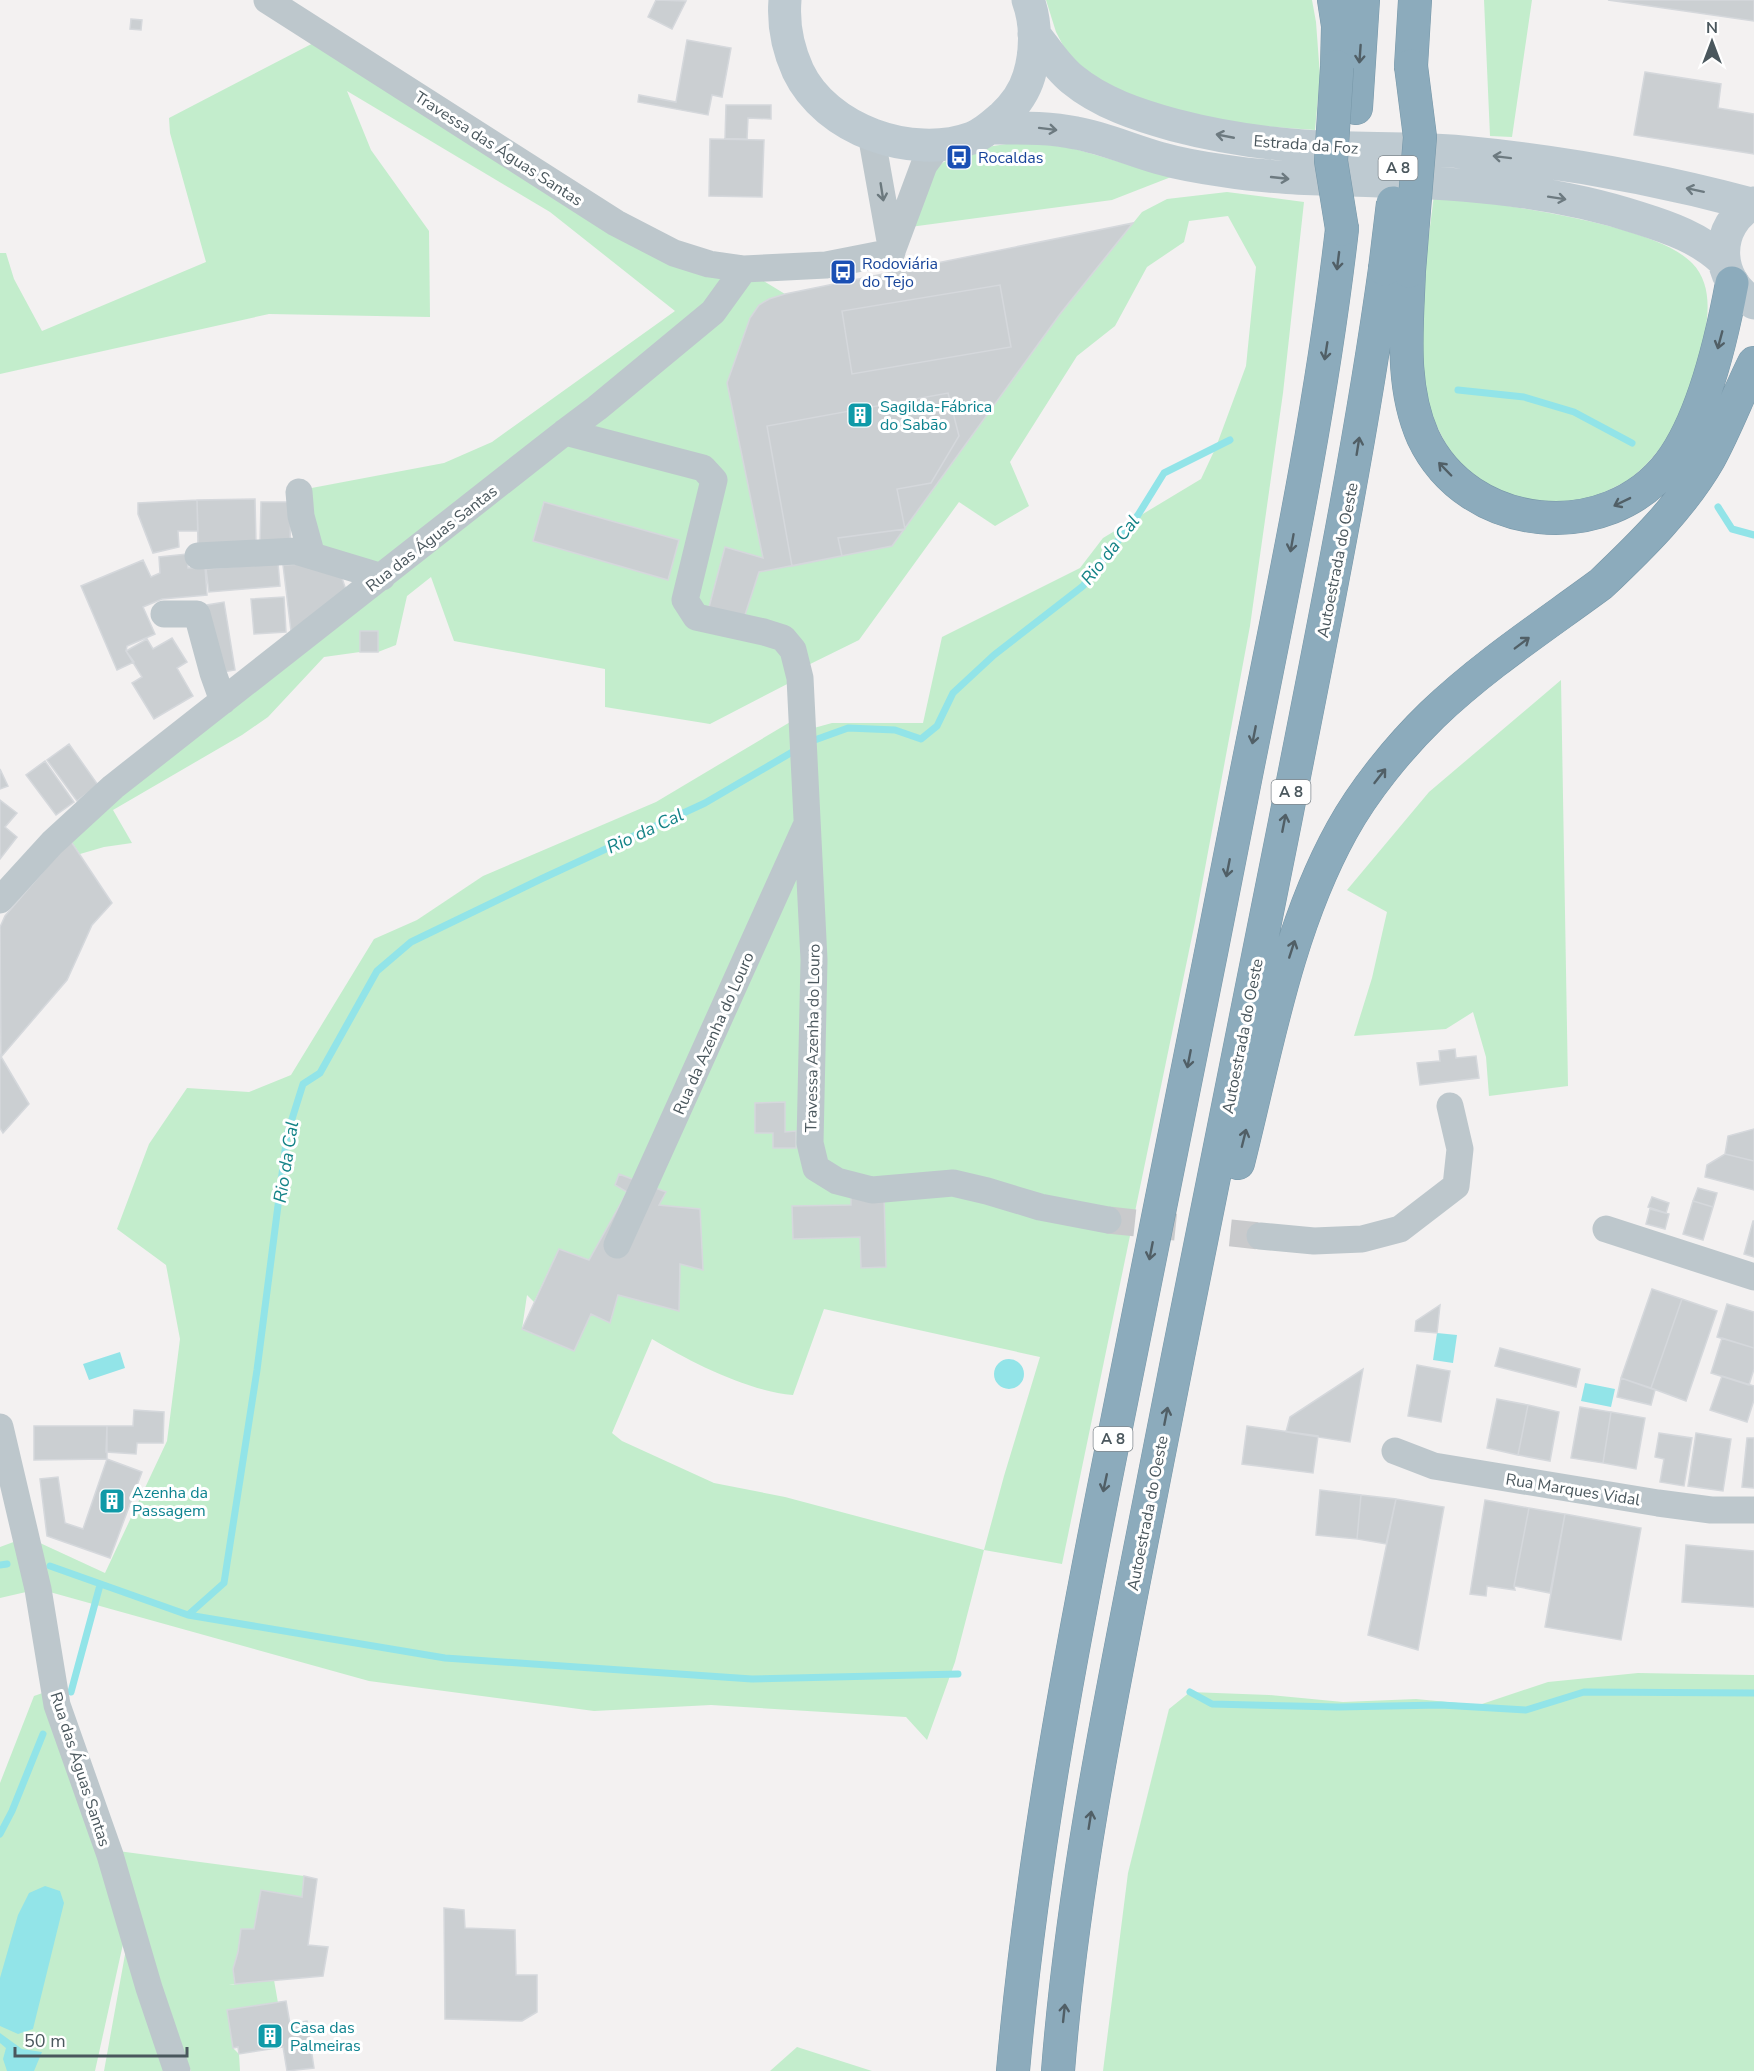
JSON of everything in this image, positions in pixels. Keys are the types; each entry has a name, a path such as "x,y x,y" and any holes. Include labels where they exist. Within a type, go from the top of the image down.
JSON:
{"highway":[{"path":"1334,0 1338,26 1331,161 1342,229"},
{"name":"A 8","path":"1013,2071 1036,1868 1070,1657 1281,601 1318,399 1335,294 1356,108 1363,0"},
{"name":"Autoestrada do Oeste","path":"1058,2071 1068,1969 1097,1778 1187,1312 1339,551 1371,370 1397,270 1415,0"},
{"path":"1397,270 1408,383 1413,410 1424,438 1437,460 1475,495 1496,507 1514,513 1550,519 1581,516 1608,509 1634,496 1670,463 1683,443 1695,415 1715,357 1736,282"},
{"path":"1187,1312 1224,1219 1292,951 1312,892 1343,828 1383,771 1431,716 1477,676 1601,584 1670,514 1708,460 1754,363"}],"main road":[{"path":"782,4 790,52 799,73 813,93 830,109 871,134 893,142 938,146 972,138 990,128 1012,108 1026,86 1033,63 1034,34 1028,0"},
{"name":"Estrada da Foz","path":"1034,34 1070,78 1092,94 1120,108 1154,120 1197,131 1239,139 1303,146 1461,152 1583,168 1753,203"},
{"name":"Estrada da Foz","path":"990,128 1038,128 1074,132 1107,140 1157,157 1225,172 1297,180 1381,181 1461,186 1572,201 1620,212 1694,238 1710,248 1736,282"},
{"path":"1736,282 1724,243 1729,228 1738,214 1753,203"}],"street":[{"name":"Travessa das Águas Santas","path":"267,0 616,223 674,253 709,264 744,269"},
{"path":"871,134 892,252"},
{"path":"892,252 924,165 938,146"},
{"path":"744,269 826,265 892,252"},
{"name":"Rua das Águas Santas","path":"0,900 52,843 113,787 597,408 713,312 744,269"},
{"name":"Travessa Azenha do Louro","path":"565,432 703,468 714,480 685,600 696,617 783,638 793,650 800,678 808,822 814,960 810,1143 816,1168 837,1181 873,1190 953,1184 987,1191 1040,1207 1108,1220"},
{"path":"299,492 301,516 312,556"},
{"path":"198,556 296,551 382,577"},
{"path":"164,614 197,614 223,701"},
{"name":"Rua da Azenha do Louro","path":"617,1245 808,822"},
{"path":"1260,1236 1314,1241 1362,1239 1400,1229 1456,1186 1460,1149 1450,1106"},
{"path":"1606,1229 1754,1277"},
{"name":"Rua das Águas Santas","path":"0,1427 36,1579 57,1705 110,1855 148,1989 177,2071"},
{"name":"Rua Marques Vidal","path":"1395,1451 1434,1466 1658,1503 1711,1510 1754,1510"}],"green space":[{"path":"1046,0 1312,0 1320,76 1315,130 1234,124 1171,110 1111,89 1088,75 1068,55 1056,32"},
{"path":"1484,0 1532,0 1512,137 1490,136"},
{"path":"325,37 616,223 744,269 785,294 759,305 750,318 727,383 763,558 725,547 708,610 759,572 892,546 1060,314 1142,212 1167,199 1227,192 1304,202 1283,393 1250,626 1195,922 1062,1564 984,1550 955,1662 927,1740 906,1717 711,1705 594,1711 369,1681 39,1589 0,1598 0,1547 27,1537 105,1573 167,1441 180,1339 166,1265 117,1229 149,1144 187,1088 249,1092 291,1075 374,939 417,920 483,876 656,802 802,715 803,731 832,723 923,723 942,637 1080,568 1103,538 1201,479 1216,447 1246,366 1256,267 1228,216 1189,221 1184,242 1147,267 1115,326 1077,356 1010,462 1029,506 995,526 959,502 859,640 798,670 795,680 710,724 605,707 605,669 454,641 431,577 407,596 396,645 378,652 324,657 268,717 242,735 113,810 132,843 104,847 80,854 65,832 382,578 312,556 301,490 444,463 492,442 675,311 550,212 347,91 371,150 429,231 430,317 269,314 0,374 0,253 6,253 14,279 42,331 206,262 170,133 169,118","holes":["619,1174 666,1192 659,1205 700,1209 703,1270 680,1264 679,1310 618,1295 610,1323 591,1314 574,1351 522,1329 527,1295 534,1302 559,1249 589,1260 627,1192 615,1185","824,1309 1040,1357 984,1550 785,1497 714,1483 622,1441 612,1433 652,1339 738,1382 793,1395"]},
{"path":"1026,142 1072,148 1171,177 1112,200 910,227 928,178 945,161 986,147"},
{"path":"1434,194 1570,217 1643,236 1672,249 1692,263 1699,272 1707,294 1707,318 1703,341 1689,388 1668,437 1646,465 1631,478 1592,497 1557,503 1540,502 1506,494 1489,487 1458,464 1431,413 1422,366 1420,341 1422,292"},
{"path":"1561,680 1568,1086 1489,1096 1486,1057 1473,1012 1446,1029 1354,1036 1372,978 1387,912 1347,890 1429,792"},
{"path":"1638,1673 1754,1675 1754,2071 1103,2071 1128,1873 1169,1709 1190,1692 1269,1695 1343,1702 1416,1699 1479,1705 1548,1682"},
{"path":"54,1689 123,1944 95,2071 0,2071 0,1783 34,1696"},
{"path":"118,1851 304,1876 302,1897 261,1890 254,1929 241,1929 235,1984 229,1985 274,1980 278,2003 227,2010 233,2048 239,2054 240,2071 191,2071 183,2053"},
{"path":"126,1949 173,2071 104,2071"},
{"path":"797,2047 872,2071 770,2071"}],"water":[{"path":"1437,1333 1457,1335 1453,1363 1433,1360"},
{"path":"120,1352 125,1368 89,1380 83,1364"},
{"path":"1009,1359 1020,1363 1024,1374 1020,1385 1009,1389 998,1385 994,1374 998,1363"},
{"path":"1585,1383 1615,1389 1611,1407 1581,1401"},
{"path":"45,1886 60,1891 64,1903 33,2029 18,2034 0,2026 0,1978 18,1915 29,1893"},
{"path":"0,2033 22,2049 42,2052 34,2071 7,2071 3,2059 6,2048 0,2043"}],"building":[{"path":"656,0 686,1 672,29 648,17"},
{"path":"1608,0 1754,0 1754,21"},
{"path":"131,19 142,20 141,30 130,29"},
{"path":"687,40 731,48 722,97 712,95 708,115 638,102 639,95 676,102"},
{"path":"1645,72 1721,84 1718,108 1754,114 1754,154 1634,135"},
{"path":"726,105 771,105 771,119 748,118 747,139 725,139"},
{"path":"710,139 764,140 762,197 709,196"},
{"name":"Sagilda-Fábrica do Sabão","path":"1133,223 1060,314 892,546 759,572 743,621 708,611 725,547 763,558 727,383 750,318 759,305 785,294"},
{"path":"1000,285 1011,347 852,374 842,311"},
{"path":"948,393 959,436 931,483 897,489 905,529 838,538 842,556 792,566 767,426"},
{"path":"255,499 256,543 198,545 197,500"},
{"path":"197,500 198,531 178,531 179,547 153,553 138,514 138,503"},
{"path":"261,502 291,502 290,544 260,544"},
{"path":"544,502 679,540 668,580 533,541"},
{"path":"187,554 188,568 205,567 207,595 162,599 143,607 155,634 127,646 126,651 134,662 117,670 81,586 143,560 151,577 160,573 159,557"},
{"path":"278,563 280,586 209,592 206,569"},
{"path":"320,563 339,569 347,593 291,631 283,565"},
{"path":"284,597 286,632 254,634 251,599"},
{"path":"224,602 235,670 218,673 207,621 207,605"},
{"path":"360,631 378,631 378,652 360,652"},
{"path":"172,638 187,662 177,668 193,696 154,719 132,683 142,677 126,651 147,639 153,649"},
{"path":"69,744 98,785 77,801 47,760"},
{"path":"45,761 74,802 56,815 26,775"},
{"path":"0,769 8,786 0,789"},
{"path":"0,800 17,813 5,827 17,837 0,859"},
{"path":"70,840 112,903 92,925 67,980 1,1057 0,927 5,916"},
{"path":"1455,1049 1456,1058 1476,1056 1479,1078 1420,1085 1417,1063 1440,1061 1439,1051"},
{"path":"0,1055 29,1104 3,1133 0,1128"},
{"path":"785,1102 785,1132 796,1131 796,1148 773,1148 773,1133 755,1133 755,1103"},
{"path":"1754,1129 1754,1161 1725,1154 1728,1136"},
{"path":"1725,1154 1754,1161 1754,1190 1705,1177 1707,1165"},
{"path":"619,1174 666,1192 659,1205 700,1209 703,1270 680,1264 679,1311 618,1295 610,1323 591,1314 574,1351 522,1329 559,1249 589,1260 627,1192 615,1185"},
{"path":"1698,1188 1717,1193 1713,1207 1693,1201"},
{"path":"884,1195 886,1267 861,1268 860,1237 793,1239 792,1206 851,1205 851,1197"},
{"path":"1652,1197 1669,1203 1666,1213 1648,1207"},
{"path":"1693,1201 1713,1207 1703,1240 1683,1234"},
{"path":"1650,1209 1669,1214 1665,1229 1646,1224"},
{"path":"1754,1221 1754,1257 1744,1254"},
{"path":"1652,1289 1682,1299 1651,1388 1621,1378"},
{"path":"1682,1299 1717,1311 1686,1401 1651,1388"},
{"path":"1727,1304 1754,1312 1754,1348 1717,1337"},
{"path":"1440,1305 1437,1333 1415,1331 1416,1321"},
{"path":"1722,1338 1754,1348 1754,1369 1749,1385 1711,1373"},
{"path":"1500,1348 1580,1369 1576,1387 1495,1366"},
{"path":"1417,1365 1450,1371 1441,1422 1408,1416"},
{"path":"1363,1369 1350,1442 1286,1432 1290,1417"},
{"path":"1722,1376 1754,1386 1754,1400 1747,1422 1710,1410"},
{"path":"1621,1378 1655,1390 1651,1405 1617,1397"},
{"path":"1497,1399 1528,1405 1518,1455 1487,1448"},
{"path":"1528,1405 1559,1412 1550,1461 1518,1455"},
{"path":"1580,1407 1611,1412 1603,1463 1571,1458"},
{"path":"134,1410 164,1412 163,1443 137,1443 136,1454 106,1452 107,1426 133,1426"},
{"path":"1611,1412 1645,1418 1636,1469 1603,1463"},
{"path":"34,1426 107,1426 107,1459 34,1460"},
{"path":"1247,1426 1318,1436 1313,1473 1242,1464"},
{"path":"1659,1433 1692,1438 1684,1486 1660,1482 1664,1459 1655,1457"},
{"path":"1696,1433 1731,1439 1723,1491 1688,1486"},
{"path":"1747,1438 1754,1438 1754,1488 1742,1487"},
{"name":"Azenha da Passagem","path":"107,1459 142,1472 110,1558 47,1536 40,1479 58,1477 65,1523 83,1529"},
{"path":"1320,1490 1361,1495 1357,1539 1316,1535"},
{"path":"1361,1495 1396,1499 1386,1544 1357,1539"},
{"path":"1396,1499 1444,1507 1418,1650 1368,1635"},
{"path":"1485,1500 1529,1508 1515,1590 1487,1586 1486,1596 1470,1594"},
{"path":"1529,1508 1565,1514 1550,1593 1514,1586"},
{"path":"1565,1514 1641,1528 1621,1640 1545,1627"},
{"path":"1686,1545 1754,1551 1754,1607 1682,1602"},
{"path":"304,1876 317,1879 308,1945 328,1947 323,1976 235,1984 233,1969 241,1929 254,1929 261,1890 302,1897"},
{"path":"444,1908 464,1910 465,1928 515,1930 516,1975 537,1975 537,2012 522,2021 445,2019"},
{"name":"Casa das Palmeiras","path":"286,2001 290,2024 307,2021 314,2068 287,2071 283,2047 239,2054 238,2047 233,2048 227,2010"}],"waterway":[{"path":"1458,390 1524,397 1574,412 1632,443"},
{"name":"Rio da Cal","path":"812,741 848,728 895,730 921,739 937,726 953,693 994,655 1083,586 1138,515 1164,473 1230,440"},
{"name":"Rio da Cal","path":"1718,507 1732,529 1754,535"},
{"name":"Rio da Cal","path":"50,1566 188,1615 224,1583 257,1370 287,1135 303,1084 320,1073 377,971 411,942 705,803 794,751"},
{"name":"Rio da Cal","path":"0,1565 7,1564"},
{"path":"71,1692 100,1585"},
{"path":"188,1615 445,1658 752,1679 958,1674"},
{"path":"1190,1692 1212,1704 1338,1707 1441,1705 1526,1710 1584,1692 1754,1693"},
{"path":"0,1834 12,1811 43,1734"}],"tunnel":[{"path":"1108,1220 1260,1236"}],"place":[{"name":"Rocaldas","path":"959,157"},
{"name":"Rodoviária do Tejo","path":"843,272"},
{"name":"Sagilda-Fábrica do Sabão","path":"860,415"},
{"name":"Azenha da Passagem","path":"112,1501"},
{"name":"Casa das Palmeiras","path":"270,2036"}]}
